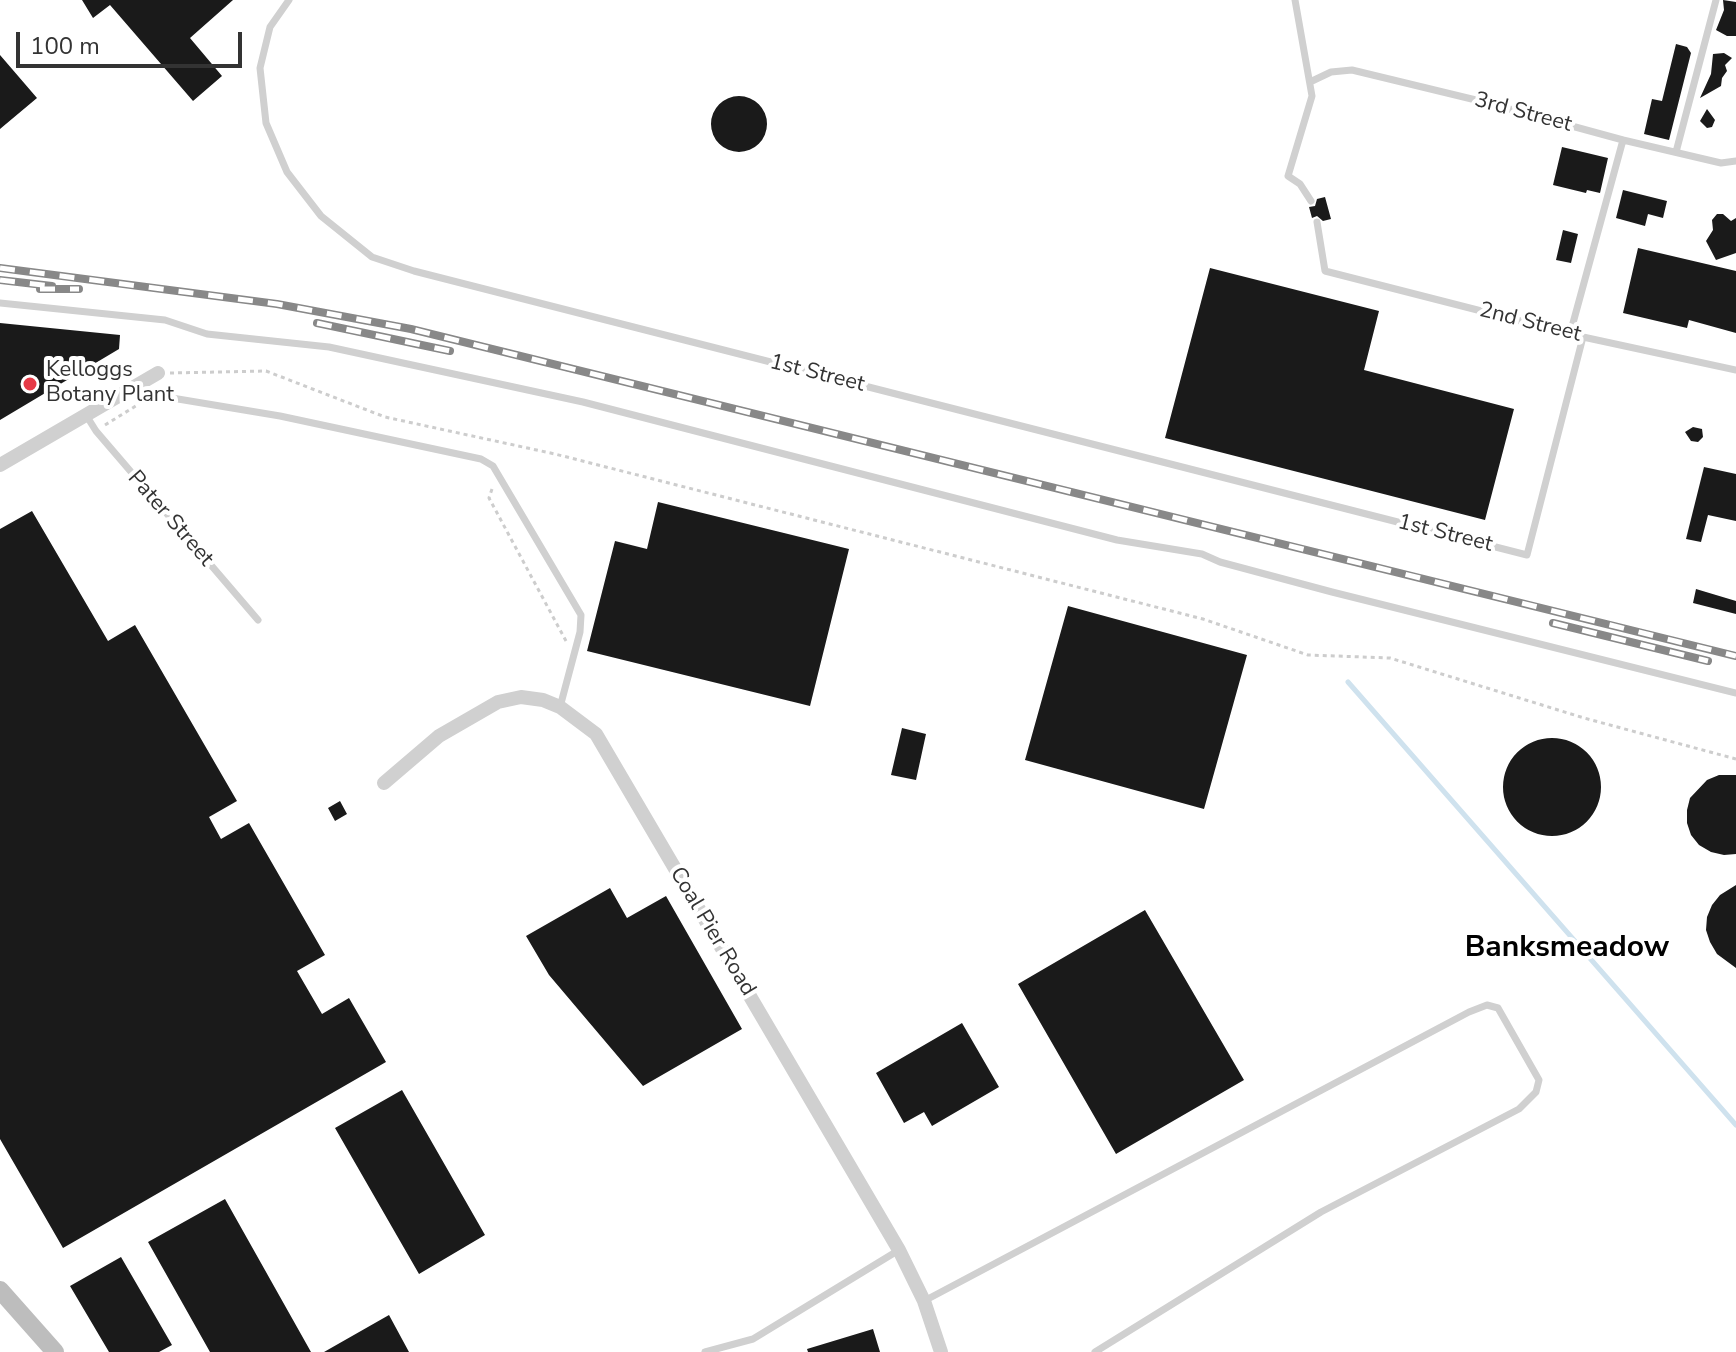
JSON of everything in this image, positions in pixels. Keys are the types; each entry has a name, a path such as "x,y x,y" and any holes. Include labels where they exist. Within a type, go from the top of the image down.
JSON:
{"main road":[{"path":"0,1290 55,1352"}],"street":[{"path":"0,465 158,373"},
{"name":"Coal Pier Road","path":"384,783 439,736 498,702 521,697 543,700 560,707 596,734 899,1250 924,1301 941,1352"}],"lane":[{"name":"1st Street","path":"289,0 270,27 260,68 266,123 287,172 321,216 372,257 430,275 1527,555 1583,337"},
{"path":"1295,0 1312,96 1288,176 1300,184 1311,201"},
{"path":"1676,152 1716,0"},
{"name":"3rd Street","path":"1310,82 1331,72 1352,70 1623,140 1721,163 1736,161"},
{"path":"1570,334 1623,140"},
{"name":"2nd Street","path":"1317,222 1325,271 1570,334 1736,370"},
{"path":"0,303 165,320 207,334 329,347 583,402 1117,540 1202,554 1220,562 1332,592 1736,693"},
{"path":"128,390 280,416 481,459 493,466 581,615 580,632 560,707"},
{"name":"Pater Street","path":"86,415 96,431 258,620"},
{"path":"924,1301 1469,1012 1487,1005 1498,1008 1539,1080 1536,1092 1519,1109 1321,1212 1095,1352"},
{"path":"705,1352 753,1339 899,1250"}],"path":[{"path":"158,373 266,371 385,417 555,454 1203,619 1308,655 1390,658 1584,718 1736,759"},
{"path":"96,431 139,404 146,406"},
{"path":"492,483 489,498 566,641"}],"building":[{"path":"82,0 233,0 190,38 222,76 193,101 110,5 93,18"},
{"path":"1723,0 1736,2 1736,36 1727,36 1716,30 1724,10"},
{"path":"1676,44 1687,47 1691,53 1669,140 1644,134 1652,99 1662,101"},
{"path":"1724,53 1732,58 1725,65 1727,71 1721,86 1700,98 1711,74 1713,54"},
{"path":"0,55 37,98 0,129"},
{"path":"739,96 759,104 767,124 759,144 739,152 719,144 711,124 719,104"},
{"path":"1707,109 1715,120 1712,127 1707,128 1700,121"},
{"path":"1562,147 1608,158 1600,193 1553,185"},
{"path":"1623,190 1667,201 1663,218 1648,214 1645,226 1616,218"},
{"path":"1325,197 1331,219 1323,221 1317,216 1312,218 1309,207 1315,206 1317,199"},
{"path":"1717,214 1723,214 1731,221 1736,218 1736,253 1716,260 1706,241"},
{"path":"1563,230 1578,234 1571,263 1556,260"},
{"path":"1638,248 1736,271 1736,333 1689,320 1687,328 1623,313"},
{"path":"1210,268 1379,311 1364,370 1514,409 1485,520 1165,438"},
{"name":"Kelloggs Botany Plant","path":"0,323 120,335 119,349 0,420"},
{"path":"1693,427 1702,429 1703,437 1698,442 1691,441 1685,432"},
{"path":"1704,467 1736,474 1736,521 1708,515 1701,542 1686,539"},
{"path":"658,502 849,549 810,706 587,651 615,541 647,549"},
{"path":"32,511 108,641 135,625 237,801 209,817 221,839 249,823 325,955 297,971 322,1014 349,998 386,1062 63,1248 0,1139 0,529"},
{"path":"1696,589 1736,601 1736,614 1693,603"},
{"path":"1068,606 1247,655 1204,809 1025,760"},
{"path":"902,728 926,734 916,780 891,775"},
{"path":"1552,738 1571,742 1587,752 1597,768 1601,787 1597,806 1587,822 1571,832 1552,836 1533,832 1517,822 1507,806 1503,787 1507,768 1517,752 1533,742"},
{"path":"1719,775 1736,775 1736,854 1711,852 1699,845 1687,823 1690,798 1707,780"},
{"path":"340,801 347,814 335,821 328,808"},
{"path":"1736,885 1736,968 1717,954 1706,930 1712,905 1720,895"},
{"path":"610,888 627,918 666,896 742,1029 643,1086 549,975 526,936"},
{"path":"1145,910 1244,1080 1116,1154 1018,984"},
{"path":"962,1023 999,1087 932,1126 924,1112 904,1123 876,1073"},
{"path":"402,1090 485,1235 419,1274 335,1128"},
{"path":"225,1199 311,1352 210,1352 148,1242"},
{"path":"121,1257 172,1345 159,1352 109,1352 70,1286"},
{"path":"389,1315 409,1352 324,1352"},
{"path":"873,1329 880,1352 808,1352 807,1349"}],"waterway":[{"path":"1348,682 1736,1125"}],"railway":[{"path":"0,268 277,304 411,329 1736,656"},
{"path":"0,280 52,286"},
{"path":"40,289 79,289"},
{"path":"317,323 450,351"},
{"path":"1553,623 1708,661"}],"place":[{"name":"Kelloggs Botany Plant","path":"30,384"}],"district":[{"name":"Banksmeadow","path":"1567,949"}]}
